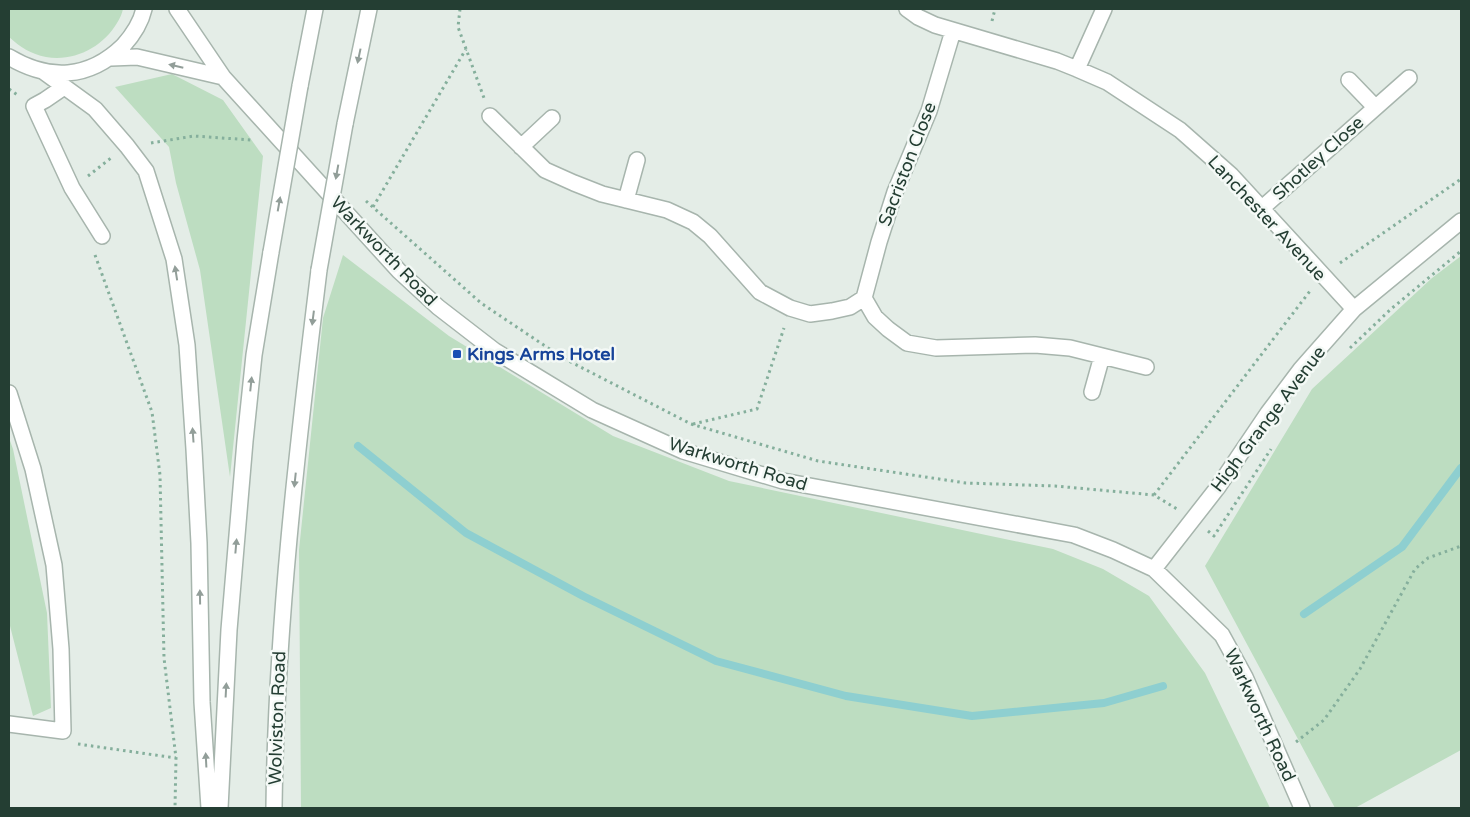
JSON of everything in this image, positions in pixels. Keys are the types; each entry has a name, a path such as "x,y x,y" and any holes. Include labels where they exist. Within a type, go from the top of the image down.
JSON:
{"street":[{"path":"44,72 67,73 90,68 111,58 130,39 143,15 144,9"},
{"name":"Warkworth Road","path":"177,9 223,77 399,271 438,307 495,351 592,410 683,451 783,481 1074,535 1154,569 1222,635 1245,677 1302,808"},
{"path":"220,808 229,630 254,355 315,9"},
{"name":"Wolviston Road","path":"274,808 281,628 304,390 319,270 345,124 369,9"},
{"name":"Lanchester Avenue","path":"907,9 926,21 953,31 1077,68 1107,82 1180,130 1231,175 1354,310"},
{"path":"1077,68 1104,9"},
{"name":"Sacriston Close","path":"864,298 895,192 929,111 953,31"},
{"path":"9,57 44,72 95,109 127,146 146,171 174,259 186,345 199,543 202,702 209,808"},
{"path":"111,58 137,57 223,77"},
{"name":"Shotley Close","path":"1261,209 1408,78"},
{"name":"Shotley Close","path":"1349,80 1375,107"},
{"path":"64,87 34,106 72,188 102,236"},
{"path":"490,116 545,170 602,194 667,210 693,222 710,236 760,292 790,308 810,314 850,307 864,298 875,317 907,343 936,348 1035,345 1070,348 1146,367"},
{"path":"521,146 552,118"},
{"path":"626,200 637,160"},
{"name":"High Grange Avenue","path":"1154,569 1218,487 1301,369 1354,310 1461,221"},
{"path":"1092,392 1102,356"},
{"path":"9,394 33,469 54,565 61,649 62,731 9,724"}],"path":[{"path":"460,9 458,27 490,116"},
{"path":"373,207 466,49"},
{"path":"72,188 127,146 194,136 282,141"},
{"path":"1154,495 1322,276 1461,179"},
{"path":"358,196 373,207 481,303 563,358 691,424 818,461 966,483 1055,486 1154,495 1193,519 1214,536 1276,442"},
{"path":"93,250 152,412 160,475 164,658 176,758 175,808"},
{"path":"1348,350 1391,310 1461,251"},
{"path":"691,424 757,409 790,308"},
{"path":"1280,755 1324,720 1360,669 1415,569 1428,558 1461,546"},
{"path":"62,731 69,743 176,758"}],"green space":[{"path":"9,9 123,9 111,32 96,46 77,55 57,58 41,56 31,52 9,37"},
{"path":"172,74 223,100 263,156 230,477 200,270 176,183 169,147 115,87"},
{"path":"343,255 449,336 613,436 729,481 1053,549 1103,569 1149,596 1205,673 1270,808 301,808 299,550 323,318"},
{"path":"1461,256 1461,750 1355,808 1335,808 1205,566 1312,389 1432,278"},
{"path":"9,438 13,449 47,613 51,708 33,716 9,622"}],"waterway":[{"path":"358,446 466,533 583,596 716,661 846,696 972,716 1104,703 1163,686"},
{"path":"1304,614 1402,547 1461,468"}],"place":[{"name":"Kings Arms Hotel","path":"457,354"}]}
